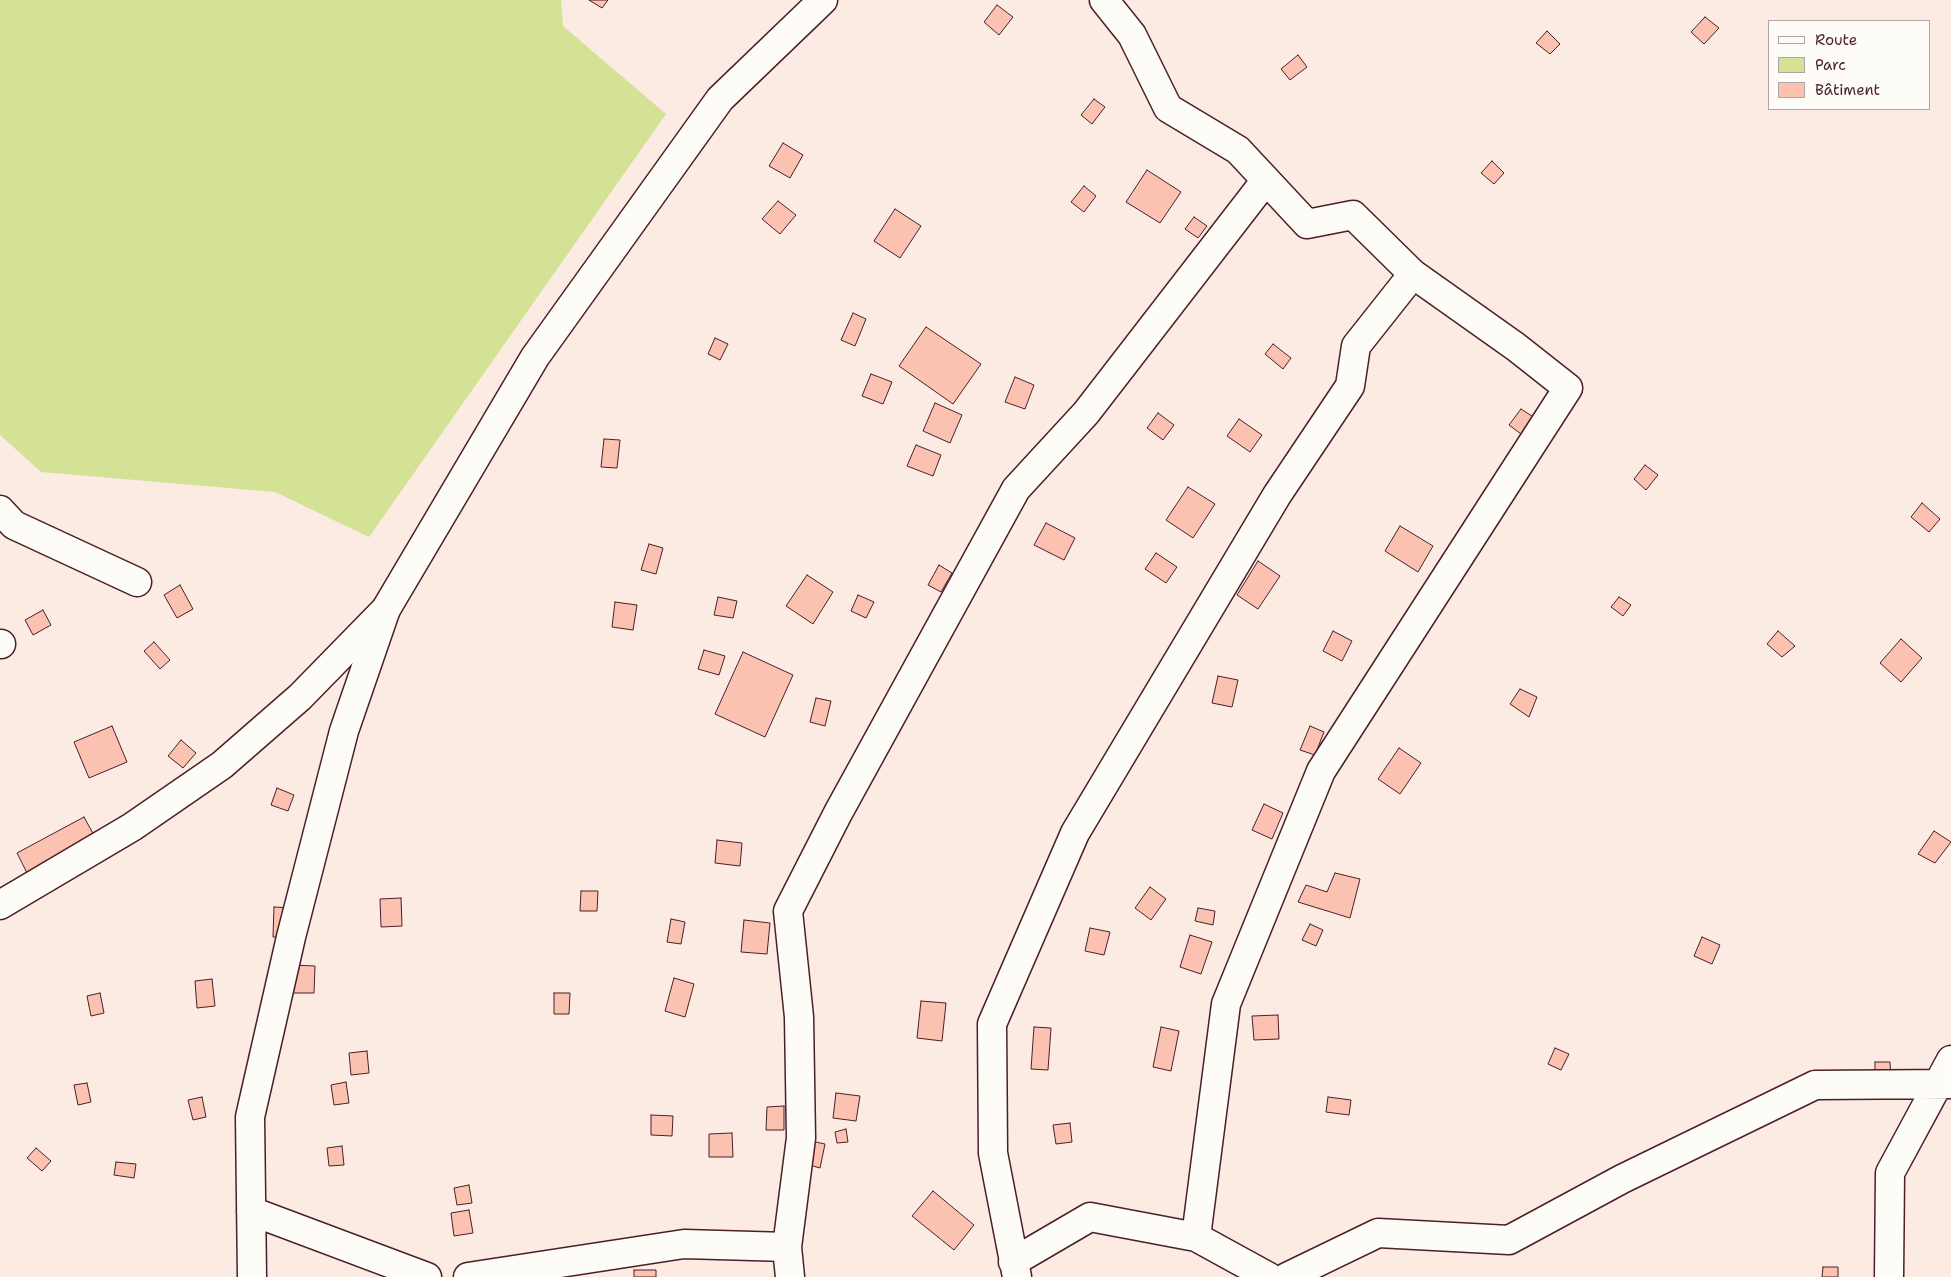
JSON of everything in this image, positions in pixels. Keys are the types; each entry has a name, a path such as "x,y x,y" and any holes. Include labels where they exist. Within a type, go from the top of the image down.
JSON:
{"street":[{"path":"252,1277 250,1117 291,937 344,731 386,609 536,358 720,99 823,0"},
{"path":"1104,0 1132,36 1168,108 1238,150 1307,224 1353,215 1413,274 1516,347 1568,388 1321,771 1226,1004 1196,1237"},
{"path":"790,1277 788,1246 801,1138 799,1017 788,911 842,804 1016,488 1086,413 1266,180"},
{"path":"1269,1277 1196,1237 1090,1217 1015,1270 993,1153 992,1024 1075,833 1267,512 1350,386 1356,346 1413,274"},
{"path":"0,510 14,525 137,582"},
{"path":"0,905 132,827 222,765 300,697 386,609"},
{"path":"1889,1277 1890,1173 1945,1084 1951,1060"},
{"path":"1287,1277 1378,1233 1509,1240 1622,1179 1815,1085 1945,1084"},
{"path":"251,1211 427,1277"},
{"path":"468,1277 684,1244 788,1246"}],"green space":[{"path":"0,0 561,0 563,26 666,114 369,537 275,492 41,472 0,435"}],"building":[{"path":"589,0 608,0 602,8"},
{"path":"997,5 1013,17 999,35 984,22"},
{"path":"1705,17 1719,28 1704,44 1691,32"},
{"path":"1547,31 1560,44 1550,54 1536,43"},
{"path":"1298,55 1307,67 1290,80 1281,69"},
{"path":"1094,99 1105,107 1092,124 1081,115"},
{"path":"783,143 803,155 790,178 769,166"},
{"path":"1492,161 1504,173 1494,184 1481,173"},
{"path":"1147,170 1181,192 1160,223 1126,202"},
{"path":"1084,186 1096,196 1084,212 1071,202"},
{"path":"778,201 796,215 780,234 762,219"},
{"path":"895,209 921,226 900,258 874,241"},
{"path":"1194,217 1207,226 1198,238 1185,229"},
{"path":"853,313 866,319 855,346 841,340"},
{"path":"926,327 981,364 953,404 899,366"},
{"path":"715,338 728,344 720,360 708,354"},
{"path":"1273,344 1291,358 1283,369 1265,354"},
{"path":"871,374 892,382 883,404 862,396"},
{"path":"1015,377 1034,385 1025,409 1005,402"},
{"path":"935,403 962,415 950,443 923,431"},
{"path":"1521,409 1538,420 1525,437 1509,425"},
{"path":"1158,413 1174,425 1163,440 1147,428"},
{"path":"1239,419 1262,435 1250,452 1227,436"},
{"path":"604,439 620,440 617,468 601,467"},
{"path":"916,445 941,455 933,476 907,466"},
{"path":"1645,465 1658,475 1646,490 1634,479"},
{"path":"1188,487 1215,504 1193,538 1166,520"},
{"path":"1922,503 1940,519 1929,532 1911,517"},
{"path":"1046,523 1075,538 1064,560 1034,545"},
{"path":"1400,526 1433,546 1418,572 1385,551"},
{"path":"649,544 663,548 656,574 641,570"},
{"path":"1156,553 1177,567 1166,583 1145,569"},
{"path":"1258,561 1280,576 1258,609 1237,595"},
{"path":"939,565 952,573 941,592 928,585"},
{"path":"807,575 833,592 813,624 786,606"},
{"path":"180,585 193,609 177,618 164,595"},
{"path":"858,595 874,602 866,618 851,611"},
{"path":"718,597 737,601 733,618 714,615"},
{"path":"1619,597 1631,605 1623,616 1611,607"},
{"path":"615,602 637,605 633,630 612,627"},
{"path":"43,610 51,625 33,635 25,620"},
{"path":"1333,631 1352,641 1342,661 1323,651"},
{"path":"1778,631 1795,646 1782,657 1767,644"},
{"path":"1901,639 1922,658 1901,682 1880,663"},
{"path":"154,642 170,660 160,669 144,651"},
{"path":"704,650 725,656 719,675 698,669"},
{"path":"743,652 793,675 765,737 715,714"},
{"path":"1218,676 1238,680 1232,707 1212,703"},
{"path":"1520,689 1537,697 1529,717 1510,704"},
{"path":"816,698 831,701 825,726 810,722"},
{"path":"112,726 127,762 89,778 74,742"},
{"path":"1310,726 1324,732 1315,755 1300,750"},
{"path":"181,740 196,753 183,768 168,756"},
{"path":"1399,748 1421,763 1400,794 1378,779"},
{"path":"277,788 294,795 288,811 271,805"},
{"path":"1264,804 1283,813 1272,839 1252,830"},
{"path":"84,817 95,837 27,873 17,853"},
{"path":"1934,831 1951,842 1935,863 1918,854"},
{"path":"717,840 742,843 740,866 715,863"},
{"path":"1335,873 1360,879 1350,918 1298,902 1306,885 1327,892"},
{"path":"1150,887 1166,899 1151,920 1135,908"},
{"path":"581,891 598,891 597,911 580,911"},
{"path":"401,898 402,926 381,927 380,899"},
{"path":"274,907 292,908 291,937 273,937"},
{"path":"1198,908 1215,911 1213,925 1195,921"},
{"path":"671,919 685,922 681,944 667,942"},
{"path":"744,920 770,923 767,954 741,952"},
{"path":"1310,924 1323,930 1316,946 1302,940"},
{"path":"1090,928 1110,932 1104,955 1085,951"},
{"path":"1190,935 1212,942 1201,974 1180,967"},
{"path":"1702,937 1720,945 1712,964 1694,956"},
{"path":"292,965 315,966 314,993 291,993"},
{"path":"674,978 694,984 685,1017 665,1011"},
{"path":"212,979 215,1006 197,1008 195,981"},
{"path":"100,993 104,1013 91,1016 87,996"},
{"path":"554,993 570,993 569,1014 554,1014"},
{"path":"921,1001 946,1003 942,1041 917,1038"},
{"path":"1278,1015 1279,1039 1254,1040 1252,1016"},
{"path":"1034,1027 1051,1028 1048,1070 1031,1069"},
{"path":"1161,1027 1179,1031 1171,1071 1153,1067"},
{"path":"1555,1048 1569,1054 1561,1070 1548,1064"},
{"path":"367,1051 369,1073 351,1075 349,1053"},
{"path":"1875,1062 1890,1062 1891,1080 1875,1081"},
{"path":"346,1082 349,1103 334,1105 331,1085"},
{"path":"87,1083 91,1102 78,1105 74,1085"},
{"path":"836,1093 860,1096 856,1121 833,1118"},
{"path":"202,1097 206,1117 193,1120 188,1100"},
{"path":"1328,1097 1351,1100 1349,1115 1326,1112"},
{"path":"784,1106 784,1130 766,1130 767,1107"},
{"path":"651,1115 673,1116 672,1136 651,1135"},
{"path":"1070,1123 1072,1142 1056,1144 1053,1125"},
{"path":"846,1129 848,1142 837,1143 835,1132"},
{"path":"732,1133 733,1157 709,1157 709,1134"},
{"path":"811,1141 825,1144 820,1168 806,1164"},
{"path":"342,1146 344,1165 329,1166 327,1148"},
{"path":"36,1148 51,1161 42,1171 27,1158"},
{"path":"116,1162 136,1164 134,1178 114,1175"},
{"path":"469,1185 472,1203 457,1205 454,1188"},
{"path":"933,1191 974,1225 954,1250 912,1216"},
{"path":"469,1210 473,1233 454,1236 451,1213"},
{"path":"1823,1267 1838,1267 1838,1277 1822,1277"},
{"path":"634,1270 656,1270 656,1277 634,1277"}]}
